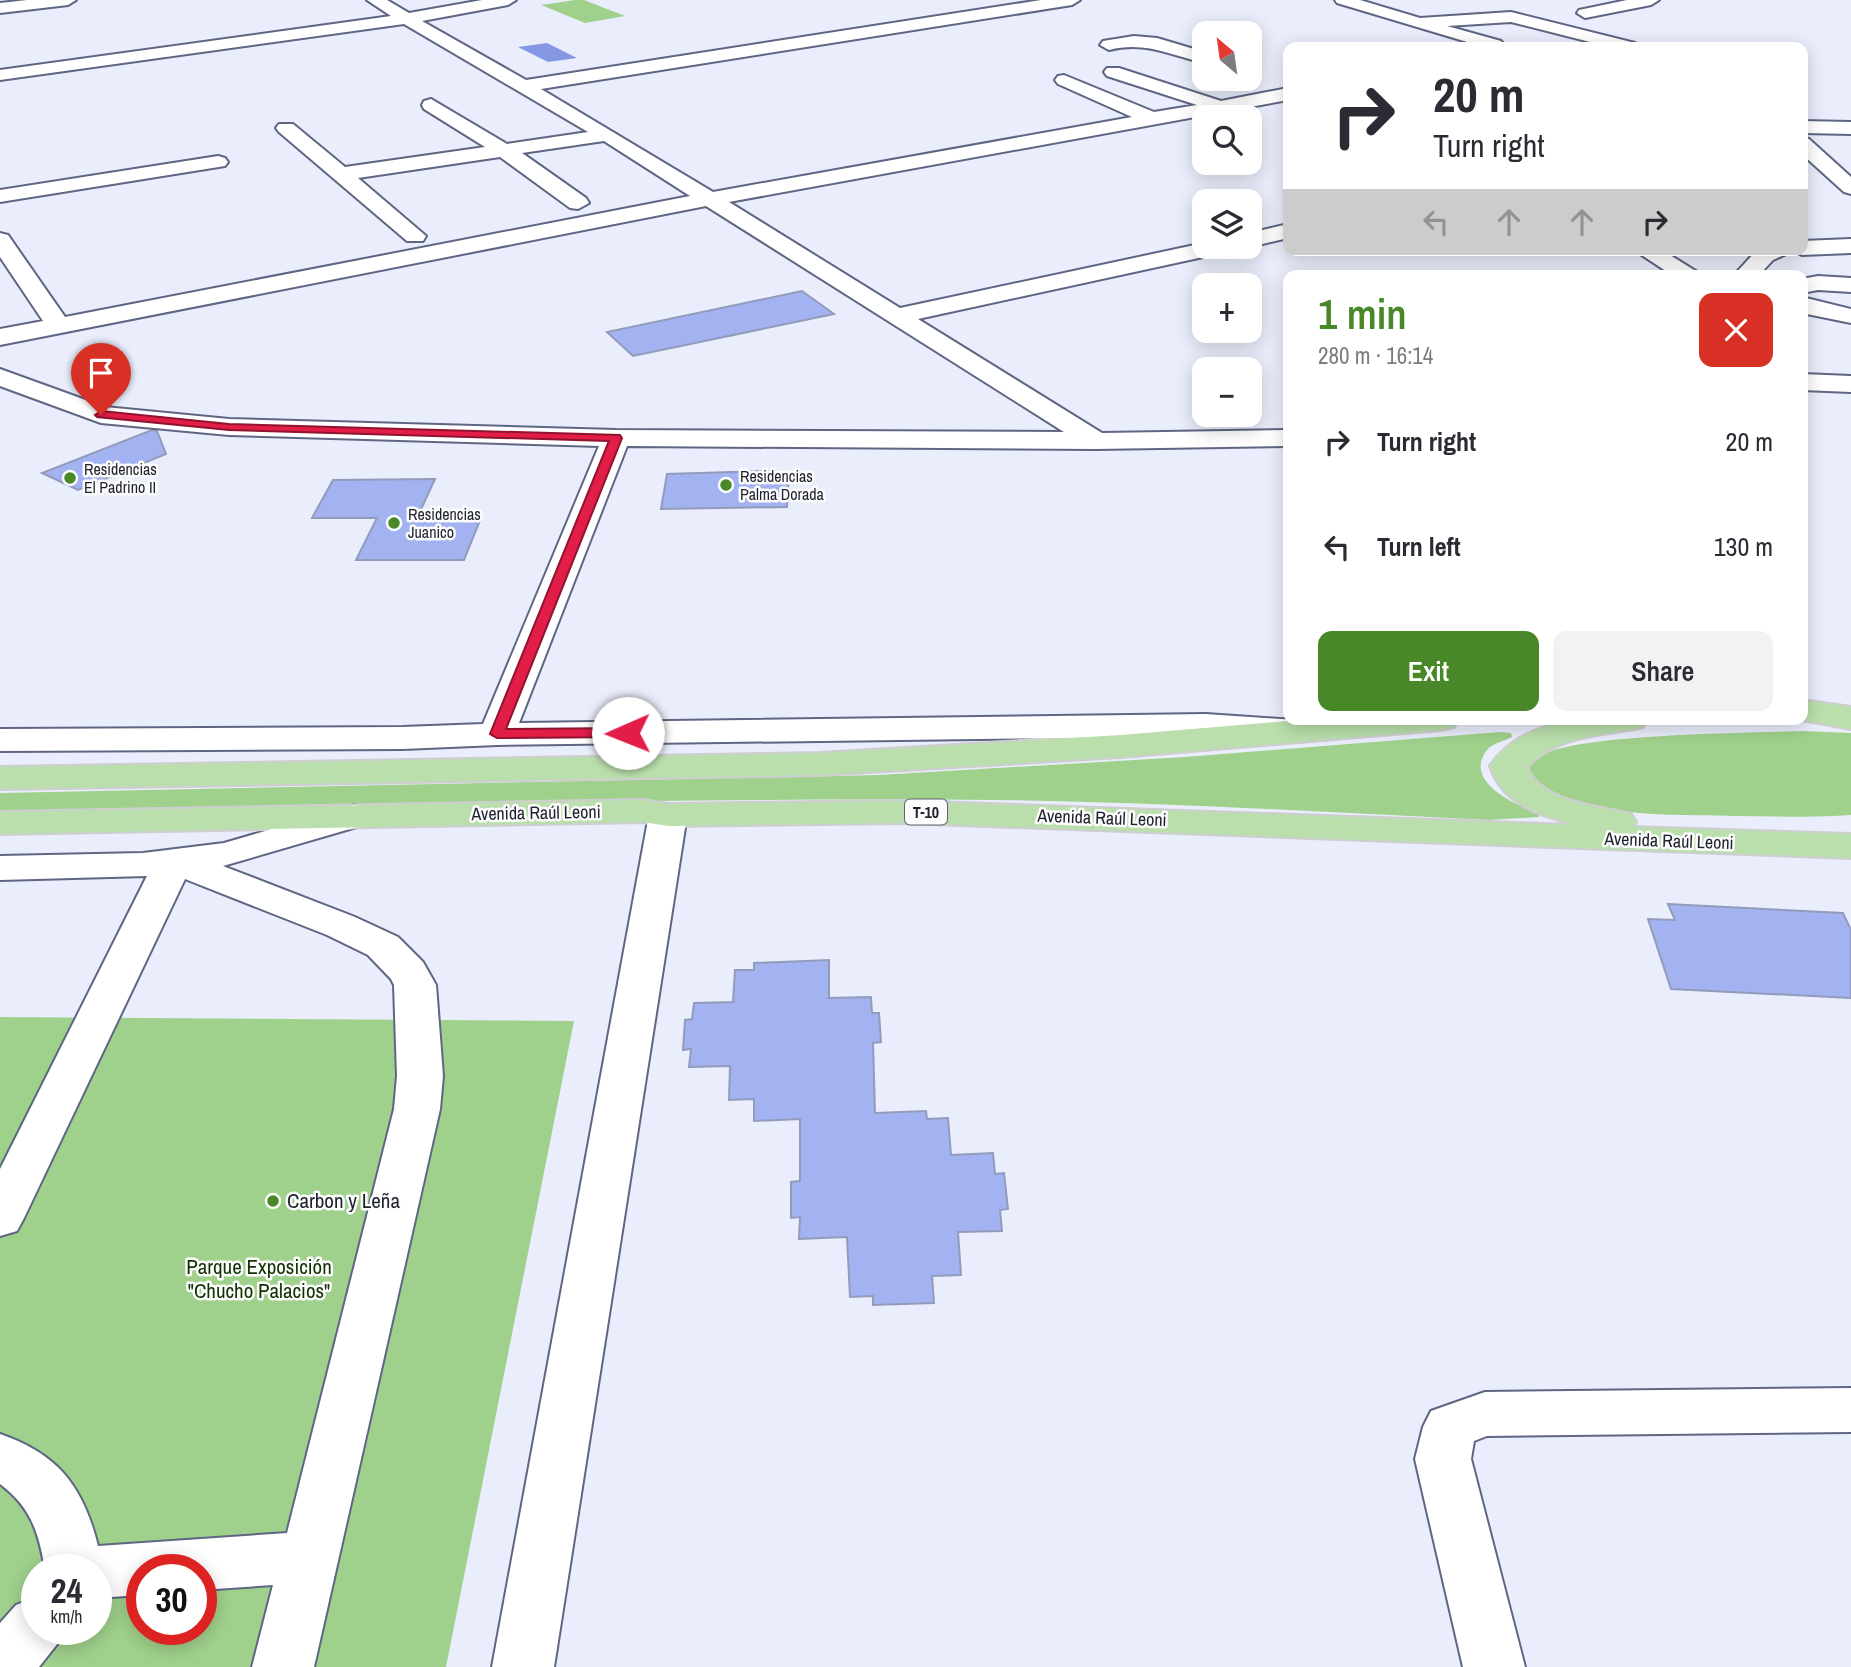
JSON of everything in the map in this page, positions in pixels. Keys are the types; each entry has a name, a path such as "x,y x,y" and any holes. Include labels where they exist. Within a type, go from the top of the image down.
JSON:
{"highway":[{"path":"1808,708 1851,705"},
{"path":"1808,709 1851,718"},
{"path":"0,778 820,764 1121,746 1361,725"},
{"path":"1603,725 1554,736 1527,746 1508,766 1509,775 1528,792 1561,809 1747,843"},
{"name":"Avenida Raúl Leoni","path":"0,823 643,811 668,815 905,812 1851,846"}],"street":[{"path":"0,9 13,3 68,0"},
{"path":"375,0 607,135 1096,441"},
{"path":"0,75 404,19 508,0"},
{"path":"525,86 1072,0"},
{"path":"1343,0 1485,42"},
{"path":"1585,13 1651,0"},
{"path":"1422,22 1511,17 1609,42"},
{"path":"1109,45 1132,40 1155,41 1192,54"},
{"path":"1113,72 1217,105"},
{"path":"1064,80 1151,118"},
{"path":"1262,80 1283,89"},
{"path":"1225,105 1283,92"},
{"path":"431,104 507,152 578,204"},
{"path":"0,337 709,199 1192,111"},
{"path":"1808,127 1851,128"},
{"path":"286,128 415,236"},
{"path":"347,178 465,163 507,152 607,135"},
{"path":"1808,149 1851,188"},
{"path":"0,197 218,162"},
{"path":"1262,237 1283,233"},
{"path":"0,240 58,325"},
{"path":"1808,248 1851,246"},
{"path":"896,316 1192,252"},
{"path":"1656,256 1681,270"},
{"path":"1751,270 1764,256"},
{"path":"1808,285 1851,285"},
{"path":"1808,306 1851,316"},
{"path":"0,377 101,415 229,427 616,438 1096,441 1283,438"},
{"path":"1808,382 1851,384"},
{"path":"497,734 616,438"},
{"path":"0,740 402,738 497,734 1206,725 1308,729"},
{"path":"523,1667 668,815"},
{"name":"Avenida Raúl Leoni","path":"0,868 62,868 174,861 228,854 354,816"},
{"path":"0,1218 174,861 341,926 383,946 408,972 415,985 421,1093 283,1667"},
{"path":"1494,1667 1443,1459 1450,1427 1485,1414 1851,1410"},
{"path":"0,1457 16,1464 54,1498 70,1554"},
{"path":"112,1571 308,1557"},
{"path":"1,1667 21,1643"}],"green space":[{"path":"584,0 625,16 585,23 541,5"},
{"path":"1802,731 1851,733 1851,815 1807,817 1625,812 1572,800 1548,789 1528,774 1534,759 1552,750 1582,744 1661,736"},
{"path":"1511,733 1512,737 1487,750 1481,762 1481,772 1495,791 1538,813 1539,817 1489,820 1119,803 871,799 0,811 0,793 879,775 1185,757"},
{"name":"Parque Exposición \"Chucho Palacios\"","path":"0,1017 574,1021 446,1667 0,1667"}],"water":[{"path":"547,43 577,58 548,62 518,47"}],"building":[{"path":"802,291 834,314 633,356 607,332"},
{"path":"152,430 157,431 166,454 78,490 42,473"},
{"name":"Residencias Palma Dorada","path":"767,471 789,473 787,507 661,509 667,474"},
{"name":"Residencias Juanico","path":"435,479 417,518 481,518 464,560 356,560 377,518 312,518 333,480"},
{"path":"1668,904 1843,913 1851,930 1851,998 1671,989 1648,919 1675,920"},
{"path":"829,960 829,998 871,997 872,1013 879,1013 881,1042 873,1043 875,1113 926,1111 927,1119 948,1118 951,1155 993,1153 995,1174 1004,1173 1008,1209 1000,1210 1002,1231 958,1232 961,1275 932,1276 934,1303 873,1305 873,1296 850,1297 847,1237 799,1239 800,1217 791,1218 791,1182 800,1181 800,1119 754,1121 754,1099 729,1100 730,1066 689,1067 691,1049 683,1050 685,1020 692,1019 694,1003 733,1002 735,970 754,970 754,963"}],"place":[{"name":"Residencias El Padrino II","path":"70,478"},
{"name":"Residencias Palma Dorada","path":"726,485"},
{"name":"Residencias Juanico","path":"394,523"},
{"name":"Carbon y Leña","path":"273,1201"}],"route":[{"path":"101,415 229,427 616,438 497,734 628,733"}]}
